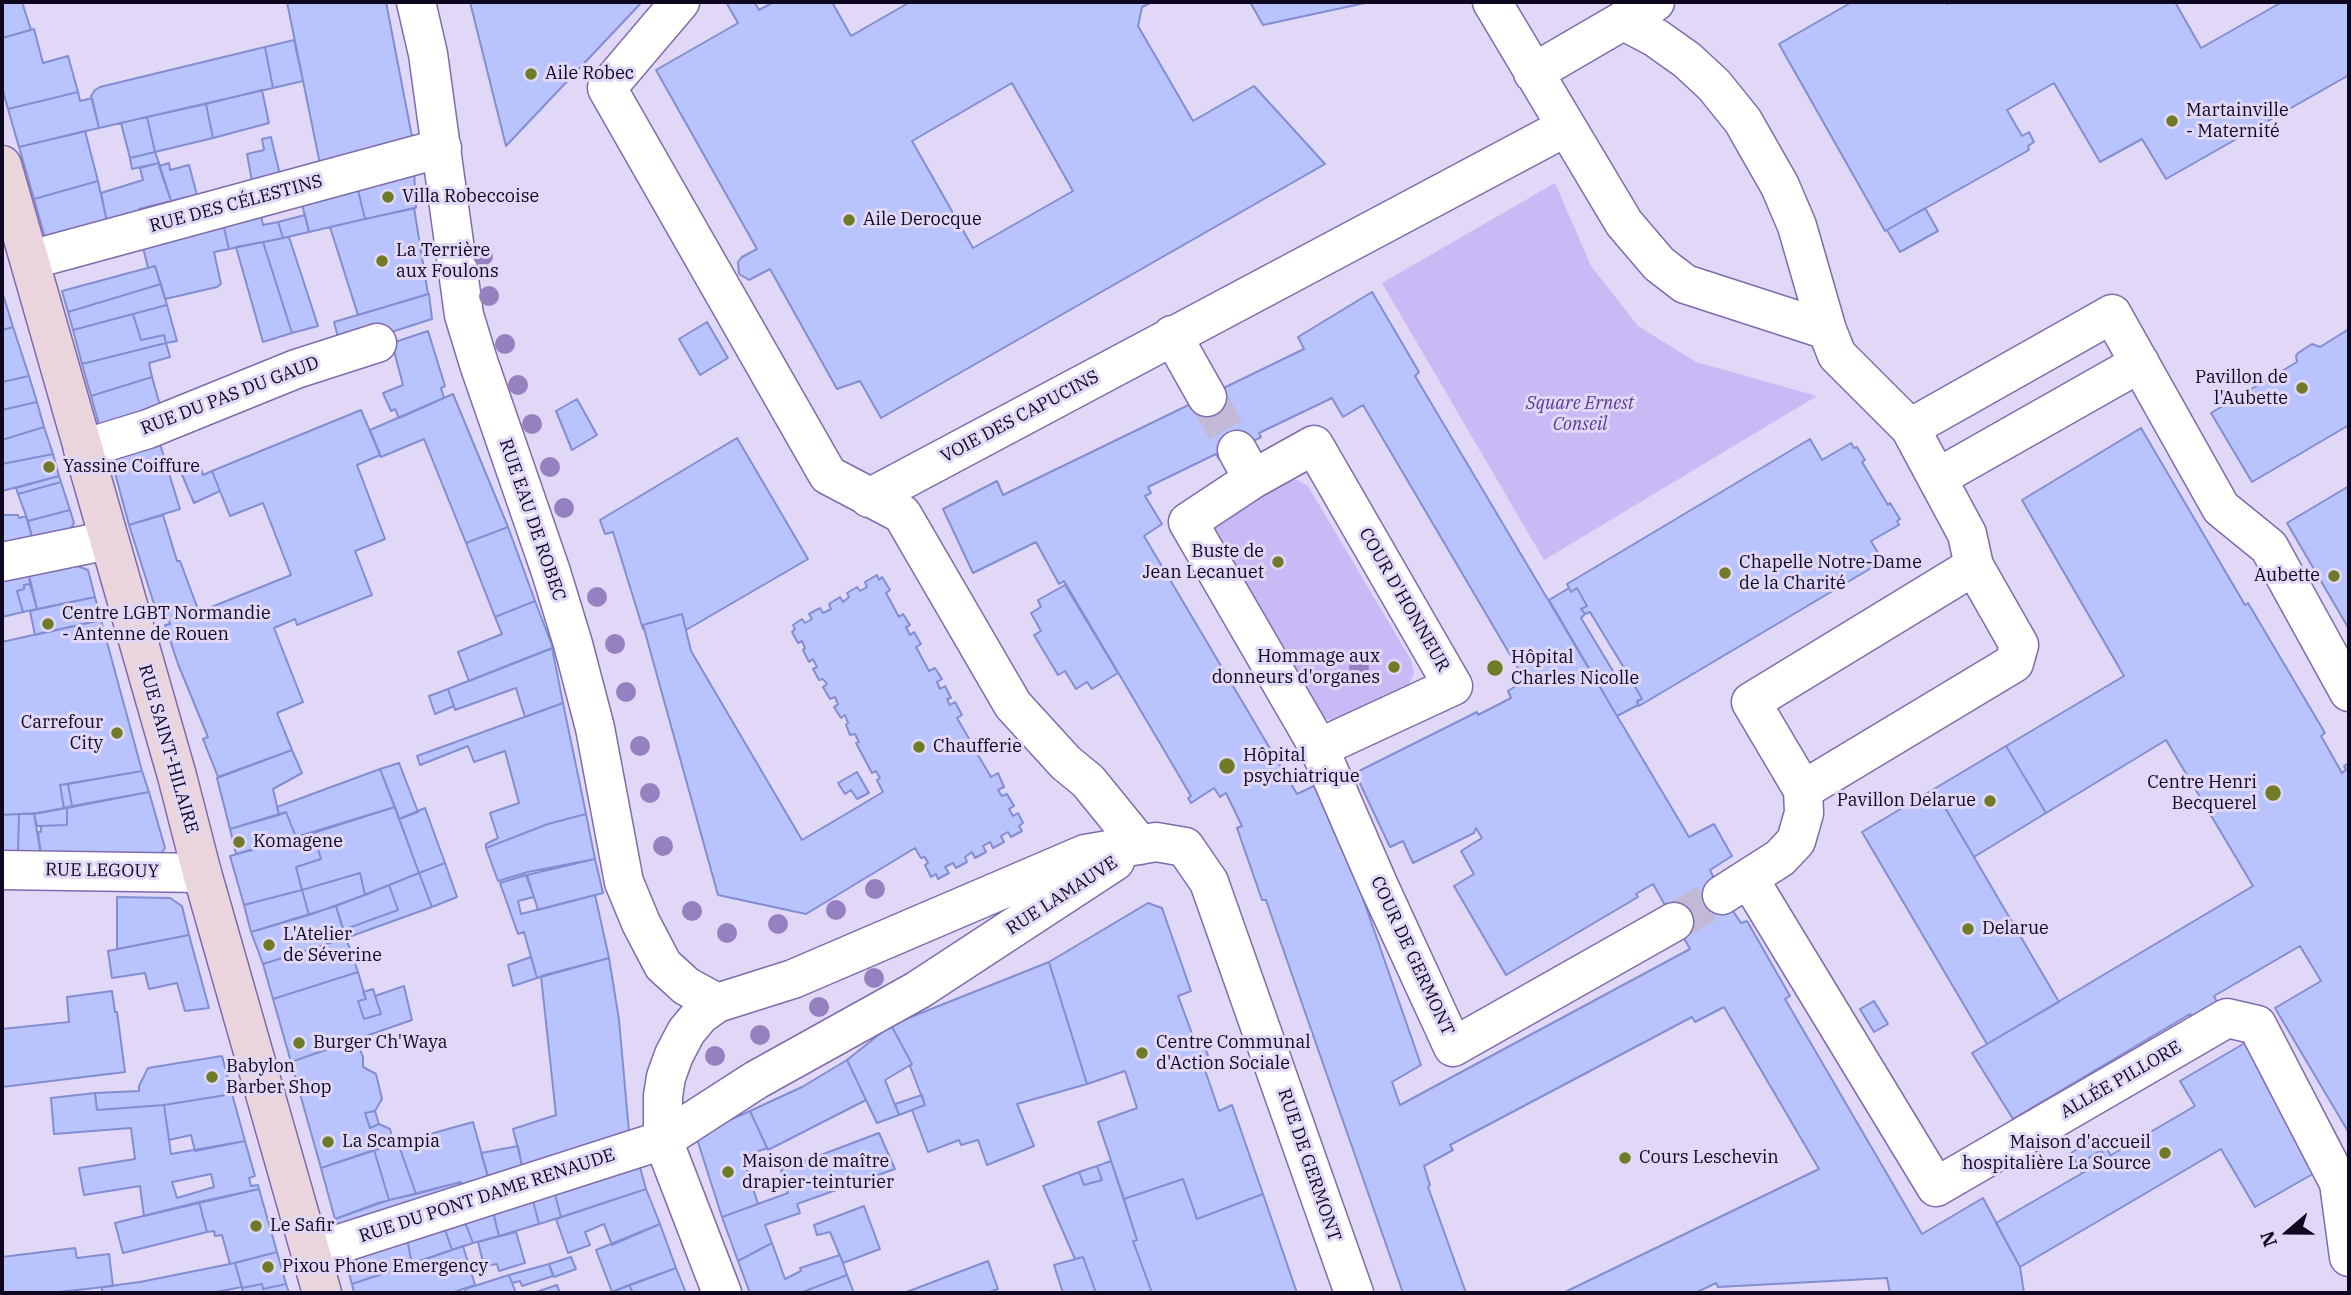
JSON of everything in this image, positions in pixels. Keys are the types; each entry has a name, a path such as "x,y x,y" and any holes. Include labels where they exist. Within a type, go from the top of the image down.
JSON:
{"street":[{"name":"RUE EAU DE ROBEC","path":"416,2 428,54 464,315 573,644 595,728 624,882 663,965 686,986 717,1003"},
{"path":"680,2 607,88 828,475 902,514 1013,705 1066,763 1088,781 1140,845"},
{"path":"1492,2 1624,223 1659,264 1685,284 1827,330"},
{"path":"1533,73 1639,11 1656,38 1687,60 1714,85 1743,121 1780,186 1797,226 1827,330 1837,355 1910,428 1967,534 1974,566 2019,645 2014,663 1803,790 1751,702 1974,566"},
{"name":"VOIE DES CAPUCINS","path":"869,498 1566,127"},
{"name":"RUE DES CÉLESTINS","path":"30,260 442,148"},
{"name":"RUE SAINT-HILAIRE","path":"2,169 177,776 202,873 322,1293"},
{"path":"1910,428 2112,314 2221,508 2269,547 2349,692"},
{"path":"1172,335 1207,397"},
{"name":"RUE DU PAS DU GAUD","path":"83,449 148,429 296,369 377,343"},
{"path":"1937,478 2140,363"},
{"name":"COUR D'HONNEUR","path":"1314,445 1453,685 1319,748 1188,522 1245,464 1314,445"},
{"path":"2,562 109,540"},
{"name":"COUR DE GERMONT","path":"1319,748 1453,1047 1674,922"},
{"name":"ALLÉE PILLORE","path":"1803,790 1804,813 1796,841 1780,858 1735,887 1936,1187 2227,1018 2257,1025 2339,1183 2349,1257"},
{"name":"RUE DE GERMONT","path":"1140,845 1156,842 1185,847 1209,882 1354,1293"},
{"name":"RUE LAMAUVE","path":"717,1003 793,979 1085,854 1140,845"},
{"name":"RUE LAMAUVE","path":"663,1140 756,1080 918,990 1140,845"},
{"name":"RUE LEGOUY","path":"2,870 202,873"},
{"path":"717,1003 700,1015 686,1032 674,1055 663,1096 663,1140 722,1293"},
{"name":"RUE DU PONT DAME RENAUDE","path":"311,1253 663,1140"}],"green space":[{"name":"Square Ernest Conseil","path":"1555,183 1591,266 1638,326 1696,362 1817,396 1544,560 1382,283"},
{"path":"1287,480 1297,480 1308,486 1411,660 1414,673 1408,687 1335,721 1323,718 1213,530 1219,514"}],"building":[{"path":"2,2 22,2 31,30 2,38"},
{"path":"287,2 386,2 413,142 320,164"},
{"name":"Aile Robec","path":"470,2 642,2 506,146"},
{"name":"Aile Derocque","path":"726,2 754,2 759,10 774,2 832,2 851,36 910,2 1152,2 1142,7 1138,26 1193,121 1254,86 1325,164 881,418 860,381 837,389 770,269 749,280 739,274 738,262 757,249 656,70 738,23","holes":["1012,83 1073,191 973,248 912,141"]},
{"path":"1250,2 1364,2 1365,3 1263,25"},
{"name":"Martainville - Maternité","path":"1852,2 2175,2 2201,48 2282,2 2349,2 2349,75 2166,179 2142,139 2100,162 2054,83 2007,110 2022,136 2029,132 2034,142 2028,146 2029,150 1885,231 1779,44"},
{"path":"34,29 43,63 68,56 78,92 8,109 2,87 2,38"},
{"path":"294,40 303,81 273,88 265,47"},
{"path":"265,47 273,88 99,128 91,96 100,87"},
{"path":"262,90 269,123 213,138 206,104"},
{"path":"78,92 80,101 92,98 99,128 19,147 8,109"},
{"path":"206,104 213,138 155,152 147,117"},
{"path":"147,117 155,152 130,158 121,123"},
{"path":"85,131 98,181 34,199 19,147"},
{"path":"271,137 280,175 252,181 247,154 264,150 262,139"},
{"path":"155,152 159,163 132,169 130,158"},
{"path":"159,163 171,201 139,209 140,214 107,222 101,193 143,180 140,168"},
{"path":"169,163 170,170 189,165 197,195 171,201 159,166"},
{"name":"Villa Robeccoise","path":"414,170 416,208 365,219 357,186"},
{"path":"98,181 107,222 45,238 34,199"},
{"path":"357,186 365,219 309,232 300,196"},
{"path":"259,206 263,225 278,222 283,238 229,249 221,216"},
{"name":"La Terrière aux Foulons","path":"414,208 428,294 358,315 330,227"},
{"path":"1925,208 1938,231 1900,252 1887,230"},
{"path":"305,215 309,232 283,238 278,222"},
{"path":"221,216 229,249 214,252 221,284 165,299 155,266 148,268 143,247"},
{"path":"289,237 318,326 292,333 263,242"},
{"path":"263,242 292,333 263,342 236,247"},
{"path":"155,266 161,284 68,312 62,291"},
{"path":"161,284 167,305 73,330 68,312"},
{"path":"2,291 13,327 2,330"},
{"path":"1372,292 1419,372 1415,376 1689,837 1714,824 1732,856 1710,870 1722,895 1741,923 1747,921 1790,996 1785,999 1922,1234 1983,1198 2020,1267 2024,1293 1890,1293 1887,1278 1718,1287 1716,1283 1695,1293 1563,1293 1819,1169 1724,1007 1695,1022 1692,1017 1450,1145 1453,1150 1424,1166 1430,1185 1428,1187 1466,1293 1403,1293 1266,900 1262,900 1237,828 1242,826 1226,793 1220,797 1214,788 1191,803 1188,798 1191,796 1064,581 1059,584 1036,542 973,573 943,509 997,481 1003,495 1304,349 1298,337","holes":["1332,398 1343,417 1363,405 1525,680 1508,691 1511,698 1478,715 1477,712 1355,773 1390,847 1403,841 1413,863 1474,833 1476,828 1482,838 1461,851 1474,874 1454,886 1506,975 1638,897 1636,894 1653,884 1690,949 1400,1105 1392,1082 1421,1065 1352,867 1318,784 1297,794 1144,536 1162,524 1145,496 1151,493 1148,487 1216,454 1219,459 1261,437 1259,433"]},
{"path":"429,294 432,319 341,348 334,322"},
{"path":"167,305 177,341 166,343 164,335 141,340 133,314"},
{"path":"133,314 141,340 164,335 166,343 82,364 73,330"},
{"path":"707,322 728,358 700,375 679,339"},
{"path":"13,327 29,376 2,382 2,330"},
{"name":"Pavillon de l'Aubette","path":"2349,329 2349,425 2252,482 2211,413 2297,362 2298,353 2312,344 2320,347"},
{"path":"428,331 445,386 441,388 444,398 399,418 395,409 391,411 383,393 403,385 392,343"},
{"path":"166,343 170,357 149,363 152,377 91,396 82,364"},
{"path":"29,376 37,402 2,410 2,382"},
{"path":"152,377 161,409 100,428 91,396"},
{"path":"453,394 508,527 466,543 424,439 381,457 370,430"},
{"path":"577,399 597,435 572,450 556,411"},
{"path":"37,402 44,427 2,440 2,410"},
{"path":"361,410 380,455 357,465 385,539 355,551 372,595 297,625 295,619 274,628 303,702 277,713 292,750 218,777 203,739 208,737 165,625 170,624 166,613 155,607 129,525 163,515 177,561 180,561 199,612 291,575 263,503 230,516 212,471"},
{"path":"44,427 53,454 2,464 2,440"},
{"name":"Centre Henri Becquerel","path":"2141,428 2245,605 2248,603 2325,733 2321,736 2342,773 2346,770 2344,766 2349,763 2349,1133 2275,1008 2321,981 2300,946 2214,996 2217,1002 2192,1018 2190,1014 2013,1119 1972,1053 2253,886 2166,740 2046,813 2006,746 2124,676 2022,500"},
{"path":"737,438 808,559 686,630 682,614 643,625 643,629 613,532 605,534 600,520"},
{"name":"Chapelle Notre-Dame de la Charité","path":"1810,439 1822,460 1851,443 1865,460 1862,462 1888,505 1890,503 1900,519 1897,521 1899,525 1871,541 1883,561 1639,706 1637,701 1642,699 1632,681 1627,684 1624,678 1629,676 1590,612 1585,614 1581,609 1587,606 1577,588 1571,592 1567,584"},
{"path":"160,444 180,509 129,525 111,458"},
{"path":"53,454 59,476 2,491 2,464"},
{"path":"199,462 203,475 212,471 220,491 194,503 180,470"},
{"path":"59,476 61,482 18,494 16,488"},
{"path":"61,482 70,510 28,521 18,494"},
{"name":"Aubette","path":"2349,486 2349,629 2287,523"},
{"path":"70,510 74,523 67,535 33,541 28,521"},
{"path":"2,515 18,515 19,518 26,516 33,541 3,549"},
{"path":"508,527 535,601 495,617 466,543"},
{"path":"75,565 88,570 95,597 37,609 29,575"},
{"path":"29,575 30,584 17,591 23,612 2,617 2,580"},
{"name":"Chaufferie","path":"877,575 879,580 882,577 890,590 886,593 899,617 903,614 910,625 906,627 910,635 914,632 921,644 916,647 929,671 935,668 942,679 937,682 940,689 945,686 951,698 947,699 950,705 955,702 962,715 957,718 971,742 977,739 983,751 978,755 991,777 998,773 1004,787 998,790 1002,796 1007,794 1014,806 1009,809 1013,816 1018,813 1023,823 1019,826 1022,831 1011,837 1008,832 1001,836 1004,842 993,848 990,842 983,846 986,852 975,858 972,852 965,857 967,862 956,868 953,863 945,867 949,873 938,879 936,874 931,877 925,865 928,863 925,857 921,858 915,848 806,914 718,895 643,625 682,614 691,651 802,840 883,792 877,780 880,778 876,771 872,773 856,743 859,742 855,734 850,735 845,715 841,718 834,707 838,704 835,697 830,699 823,687 827,684 823,679 819,680 813,669 817,667 813,659 809,662 802,641 798,643 792,632 795,629 793,625 802,619 805,623 812,619 809,614 820,608 823,613 831,609 829,604 840,597 843,602 849,597 847,593 857,587 860,591 867,587 865,582"},
{"path":"30,584 37,609 23,612 17,591"},
{"path":"1065,585 1118,673 1092,689 1087,682 1076,689 1065,671 1058,675 1034,635 1041,631 1031,613 1041,607 1038,600"},
{"path":"1569,588 1571,592 1577,588 1587,606 1581,609 1585,614 1581,618 1619,681 1624,678 1627,684 1632,681 1642,699 1637,701 1638,705 1617,716 1549,600"},
{"path":"95,597 101,620 35,635 30,611"},
{"path":"535,601 553,648 469,681 458,652 502,634 495,617"},
{"path":"101,620 142,771 60,785 64,808 2,815 2,642"},
{"path":"552,648 563,703 525,717 516,688 455,710 448,689"},
{"path":"448,689 454,706 435,714 429,696"},
{"path":"563,703 586,814 548,824 486,848 486,844 498,838 490,813 519,803 505,751 474,762 468,746 420,765 417,756"},
{"name":"Pavillon Delarue","path":"2006,746 2046,813 1974,857 1934,789"},
{"path":"292,750 302,773 273,789 279,815 230,829 217,778"},
{"path":"399,763 418,812 399,819 380,769"},
{"path":"380,769 395,807 296,837 286,812 279,815 277,807"},
{"path":"142,771 149,792 72,806 68,784"},
{"path":"857,772 869,793 857,799 851,790 845,794 838,783"},
{"path":"68,784 72,806 64,808 60,785"},
{"name":"Delarue","path":"1934,789 2059,1002 1987,1044 1862,832"},
{"path":"149,792 165,848 157,859 41,855 38,832 41,832 41,826 67,825 67,808"},
{"path":"395,807 419,873 365,895 360,873 302,890 296,867 321,859 313,833"},
{"path":"67,808 67,825 37,826 34,814"},
{"path":"425,808 445,863 419,873 399,819"},
{"path":"286,812 296,837 236,854 230,829"},
{"path":"19,814 18,853 2,853 2,815"},
{"path":"19,814 34,814 41,855 18,853"},
{"path":"586,814 595,859 528,872 498,881 486,848 548,824"},
{"path":"313,833 321,859 296,867 302,890 244,905 230,856"},
{"path":"595,859 603,893 538,910 527,875"},
{"path":"445,863 457,897 432,907 419,873"},
{"path":"360,873 365,895 309,915 302,890"},
{"path":"419,873 432,907 346,938 343,930 398,910 389,885"},
{"path":"526,875 534,897 518,901 521,914 595,895 609,958 537,978 524,932 518,934 500,883"},
{"path":"389,885 398,910 343,930 336,906"},
{"path":"302,890 309,915 251,932 244,905"},
{"path":"117,897 170,898 182,906 189,935 117,949"},
{"name":"Centre Communal d'Action Sociale","path":"1148,903 1162,908 1191,991 1178,996 1194,1039 1201,1036 1212,1067 1205,1070 1219,1111 1232,1105 1263,1194 1197,1219 1183,1179 1124,1199 1098,1122 1137,1108 1125,1071 1087,1084 1049,962"},
{"path":"336,906 346,938 263,964 251,932"},
{"path":"189,935 209,1008 185,1011 177,983 149,989 145,973 112,978 108,951"},
{"path":"346,938 358,972 273,999 263,964"},
{"path":"531,957 537,978 513,986 508,965"},
{"path":"609,958 619,1020 629,1132 523,1169 513,1129 556,1115 541,976"},
{"path":"1049,962 1087,1084 1017,1104 1034,1146 987,1165 978,1140 961,1145 959,1140 928,1152 912,1110 925,1105 910,1066 912,1064 891,1025"},
{"path":"358,972 366,999 358,1001 364,1019 381,1014 375,996 404,986 412,1020 291,1062 273,999"},
{"path":"373,989 381,1014 364,1019 358,1001 366,999 363,992"},
{"path":"112,991 125,1072 2,1087 2,1029 69,1022 67,997"},
{"path":"1874,1001 1888,1024 1874,1032 1860,1009"},
{"path":"891,1025 912,1064 885,1080 899,1115 877,1123 847,1060"},
{"path":"356,1039 363,1057 363,1067 376,1074 382,1099 375,1111 365,1113 370,1128 379,1124 390,1129 394,1144 321,1168 291,1062"},
{"name":"Maison d'accueil hospitalière La Source","path":"2250,1040 2325,1167 2255,1207 2221,1149 2020,1267 1996,1223 2086,1171 2082,1162 2101,1150 2106,1158 2195,1106 2180,1081"},
{"path":"222,1056 232,1094 164,1105 97,1110 95,1093 139,1091 148,1068"},
{"path":"847,1060 866,1100 768,1150 750,1111 802,1087"},
{"path":"95,1093 97,1110 164,1105 171,1154 245,1141 255,1176 249,1178 251,1186 258,1185 259,1189 144,1216 140,1186 84,1195 79,1168 135,1159 131,1128 54,1134 51,1098","holes":["211,1174 214,1187 177,1198 172,1182"]},
{"path":"232,1094 245,1141 195,1151 191,1135 169,1140 164,1105"},
{"path":"922,1095 925,1105 899,1115 895,1104"},
{"path":"375,1111 379,1124 370,1128 365,1113"},
{"name":"Maison de maître drapier-teinturier","path":"750,1111 767,1148 743,1157 758,1204 722,1217 698,1137 705,1131"},
{"path":"473,1122 490,1184 464,1193 461,1182 416,1194 398,1143"},
{"path":"879,1133 895,1169 797,1204 800,1213 765,1225 772,1243 738,1261 722,1217 788,1193 781,1170"},
{"path":"2099,1136 2111,1156 2106,1158 2101,1150 2082,1162 2086,1171 2082,1173 2071,1153"},
{"path":"398,1143 416,1194 389,1200 374,1150"},
{"path":"518,1146 523,1172 490,1184 481,1153"},
{"path":"374,1150 389,1200 335,1219 321,1168"},
{"path":"1111,1161 1137,1240 1133,1241 1152,1293 1096,1293 1083,1257 1075,1259 1043,1186 1079,1172 1084,1185 1102,1180 1097,1166"},
{"path":"639,1164 646,1189 561,1217 553,1187"},
{"path":"1097,1166 1102,1180 1084,1185 1079,1172"},
{"path":"1183,1179 1197,1219 1263,1194 1297,1293 1152,1293 1133,1241 1137,1240 1124,1199"},
{"path":"461,1182 464,1193 341,1235 335,1219 378,1203"},
{"path":"553,1187 561,1217 539,1224 531,1193"},
{"path":"259,1189 277,1252 230,1264 222,1235 215,1236 214,1231 207,1232 199,1202"},
{"path":"646,1189 660,1224 612,1245 604,1224 585,1232 590,1245 568,1253 556,1219"},
{"path":"531,1193 539,1224 499,1236 491,1204"},
{"path":"199,1202 207,1232 123,1253 115,1223"},
{"path":"491,1204 499,1236 473,1243 461,1212"},
{"path":"864,1206 880,1249 843,1263 830,1232 817,1235 814,1225"},
{"path":"461,1212 473,1243 452,1250 441,1218"},
{"path":"441,1218 452,1250 412,1264 405,1229"},
{"path":"660,1224 676,1268 612,1292 596,1250"},
{"path":"405,1229 412,1264 352,1284 343,1253"},
{"path":"516,1232 525,1263 499,1271 497,1264 484,1266 478,1242"},
{"path":"772,1243 785,1279 801,1271 800,1268 840,1255 847,1275 800,1293 750,1293 738,1261"},
{"path":"463,1246 475,1285 451,1293 354,1293 352,1284"},
{"path":"75,1248 77,1258 109,1254 113,1286 50,1293 2,1293 2,1257"},
{"path":"277,1252 286,1284 263,1289 262,1284 242,1288 235,1263"},
{"path":"571,1257 576,1269 554,1277 549,1264"},
{"path":"1083,1257 1096,1293 1063,1293 1054,1265"},
{"path":"988,1261 998,1289 987,1293 904,1293"},
{"path":"235,1263 242,1287 211,1293 102,1293 102,1287"},
{"path":"549,1264 553,1276 522,1286 520,1281 512,1283 509,1275"},
{"path":"676,1268 686,1293 633,1293 629,1285"},
{"path":"509,1275 516,1293 466,1293 465,1289"},
{"path":"847,1275 854,1293 800,1293"},
{"path":"262,1284 263,1289 286,1284 289,1293 243,1293 242,1288"},
{"path":"557,1285 560,1293 533,1293"},
{"path":"629,1285 633,1293 618,1293 617,1290"}],"tunnel":[{"path":"1207,397 1237,450"},
{"path":"1674,922 1722,895"}],"place":[{"name":"Aile Robec","path":"531,74"},
{"name":"Martainville - Maternité","path":"2172,121"},
{"name":"Villa Robeccoise","path":"388,197"},
{"name":"Aile Derocque","path":"849,220"},
{"name":"La Terrière aux Foulons","path":"382,261"},
{"name":"Pavillon de l'Aubette","path":"2302,388"},
{"name":"Yassine Coiffure","path":"49,467"},
{"name":"Buste de Jean Lecanuet","path":"1278,562"},
{"name":"Chapelle Notre-Dame de la Charité","path":"1725,573"},
{"name":"Aubette","path":"2334,576"},
{"name":"Centre LGBT Normandie - Antenne de Rouen","path":"48,624"},
{"name":"Hommage aux donneurs d'organes","path":"1394,667"},
{"name":"Hôpital Charles Nicolle","path":"1495,668"},
{"name":"Carrefour City","path":"117,733"},
{"name":"Chaufferie","path":"919,747"},
{"name":"Hôpital psychiatrique","path":"1227,766"},
{"name":"Centre Henri Becquerel","path":"2273,793"},
{"name":"Pavillon Delarue","path":"1990,801"},
{"name":"Komagene","path":"239,842"},
{"name":"Delarue","path":"1968,929"},
{"name":"L'Atelier de Séverine","path":"269,945"},
{"name":"Burger Ch'Waya","path":"299,1043"},
{"name":"Centre Communal d'Action Sociale","path":"1142,1053"},
{"name":"Babylon Barber Shop","path":"212,1077"},
{"name":"La Scampia","path":"328,1142"},
{"name":"Maison d'accueil hospitalière La Source","path":"2165,1153"},
{"name":"Cours Leschevin","path":"1625,1158"},
{"name":"Maison de maître drapier-teinturier","path":"728,1172"},
{"name":"Le Safir","path":"256,1226"},
{"name":"Pixou Phone Emergency","path":"268,1267"}]}
